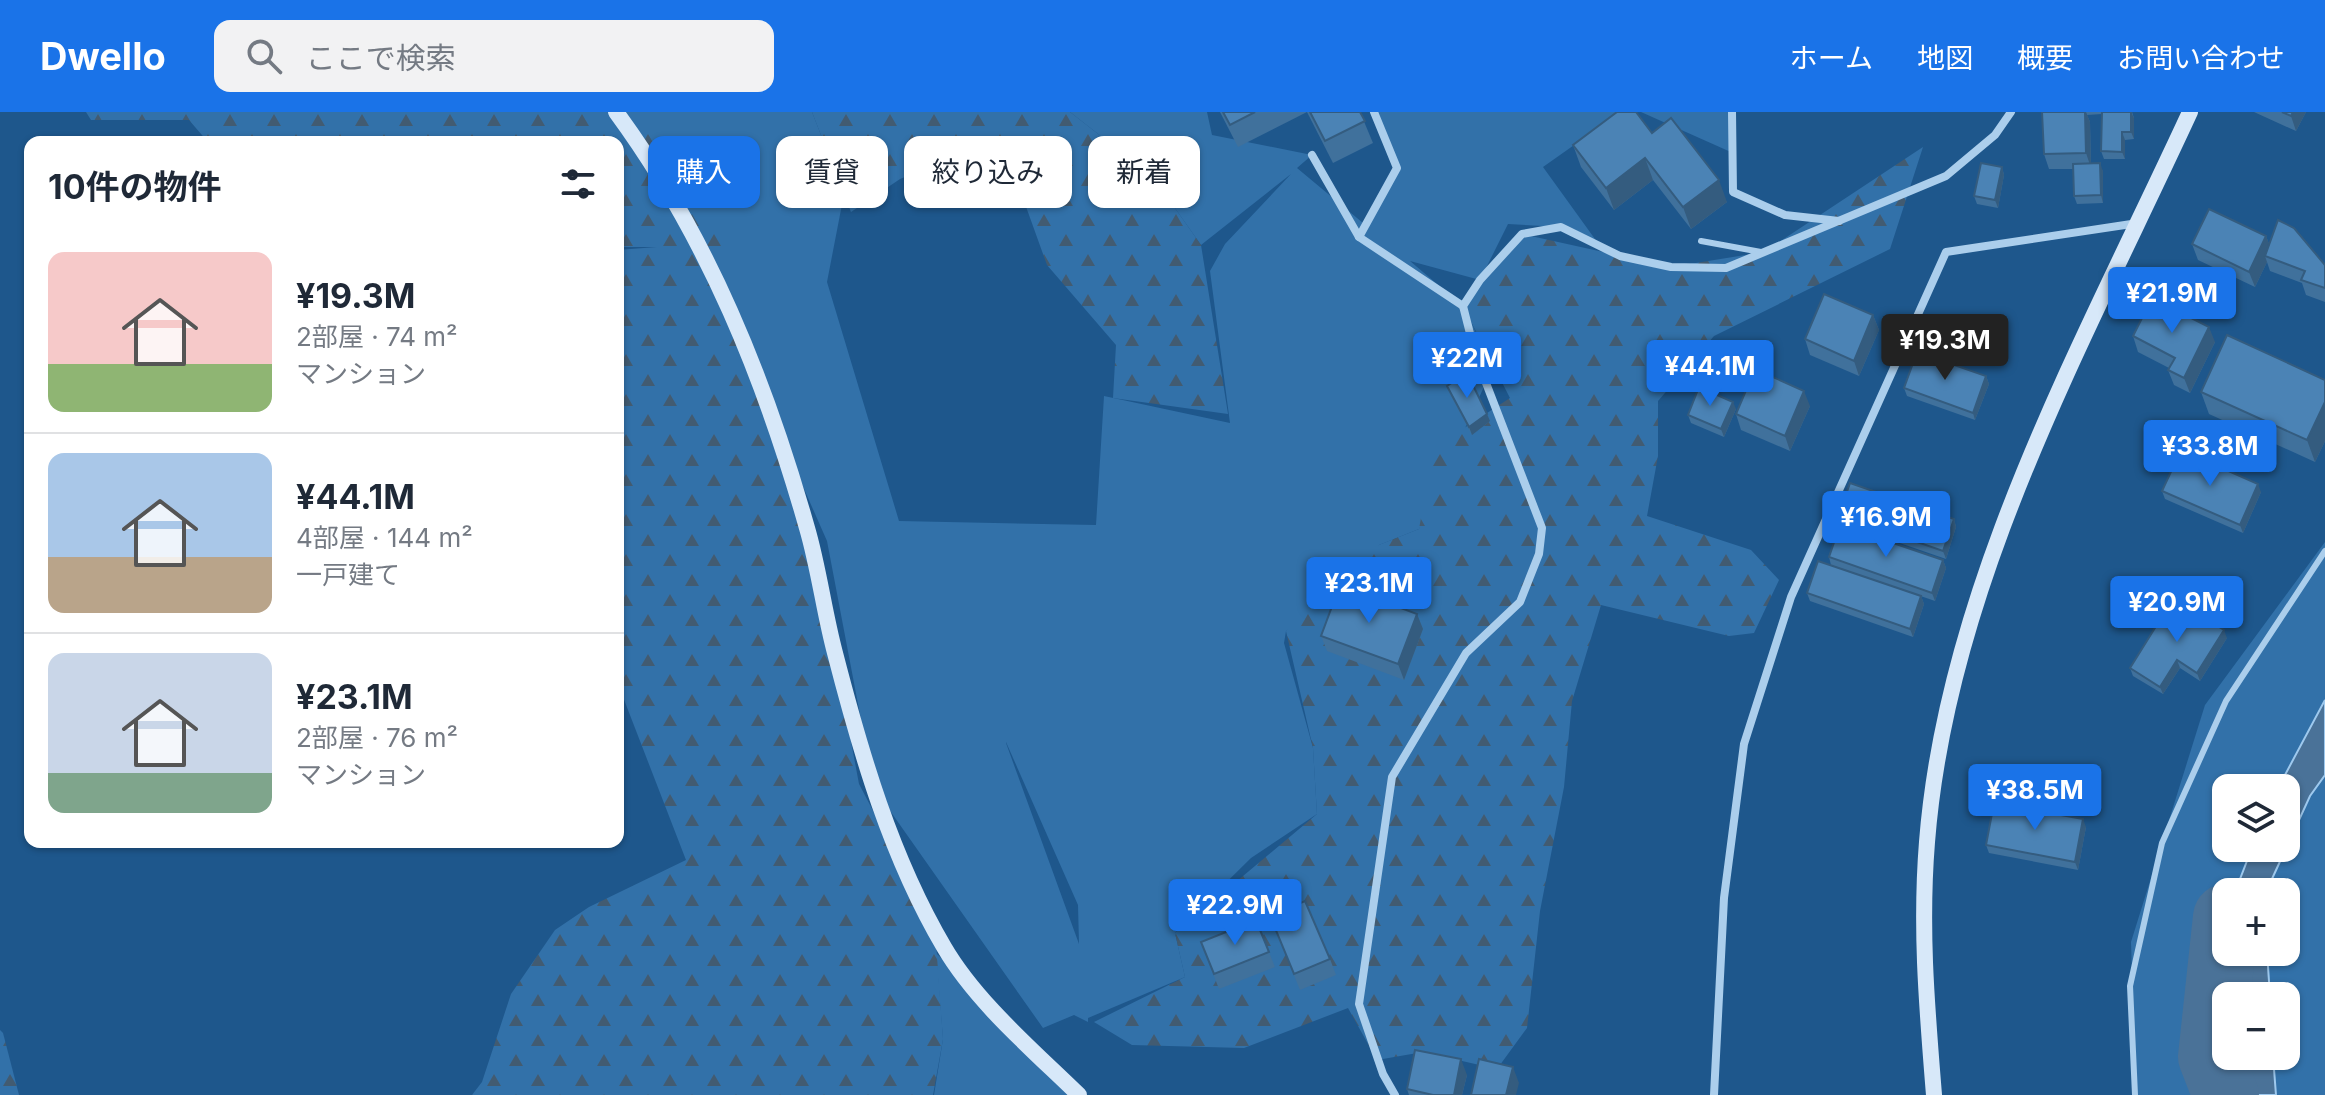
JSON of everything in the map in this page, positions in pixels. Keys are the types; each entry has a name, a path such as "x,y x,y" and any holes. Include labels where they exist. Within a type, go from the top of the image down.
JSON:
{"street":[{"path":"616,112 680,208 722,289 772,410 808,531 834,651 865,760 902,865 945,950 1002,1020 1079,1095"},
{"path":"1359,237 1397,168 1374,112"},
{"path":"1732,112 1733,192 1785,215 1839,221"},
{"path":"1463,306 1480,280 1522,234 1561,227 1620,256 1671,267 1726,268 1946,176 1995,135 2011,112"},
{"path":"1934,1095 1922,957 1927,839 1948,704 1973,609 2023,476 2190,112"},
{"path":"1312,155 1359,237 1463,306 1476,357 1542,528 1539,554 1520,602 1466,653 1392,777 1359,1004 1383,1074 1395,1095"},
{"path":"1714,1095 1724,898 1744,744 1791,597 1946,252 2139,223"}],"lane":[{"path":"1701,241 1765,252"},
{"path":"2135,1095 2130,986 2162,843 2226,701 2325,551"}],"green space":[{"path":"86,112 651,112 664,136 648,136 648,208 704,208 725,246 700,246 753,365 829,625 859,784 935,929 943,1039 933,1095 472,1095 482,1082 511,994 555,930 589,907 686,860 624,700 624,250 657,247 624,247 624,136 203,136 189,120 91,120"},
{"path":"638,112 812,112 821,136 776,136 776,208 841,208 827,282 899,521 1096,525 1104,396 1230,423 1210,271 1225,244 1291,174 1201,245 1175,208 1200,208 1200,136 1101,136 1070,112 1207,112 1212,135 1312,155 1297,168 1369,228 1367,222 1397,168 1374,112 1621,112 1543,167 1600,246 1561,227 1508,224 1480,280 1410,261 1463,306 1493,367 1419,529 1379,545 1286,631 1284,643 1313,748 1317,814 1251,858 1175,933 1185,977 1088,1018 1088,1022 1074,1015 1043,1028 874,788 827,541 680,208 760,208 760,136 649,136","holes":["1006,742 1078,905 1079,944"]},
{"path":"812,112 1070,112 1101,136 1088,136 1088,208 1175,208 1201,245 1228,414 1113,398 1116,345 1047,265 1027,208 1072,208 1072,136 904,136 904,177 888,187 888,136 821,136"},
{"path":"1641,112 1732,112 1733,153"},
{"path":"1923,147 1890,249 1714,336 1658,401 1658,456 1647,516 1751,550 1779,580 1754,633 1729,636 1601,605 1572,701 1564,787 1540,911 1527,1028 1497,1069 1423,1052 1377,1060 1348,1008 1244,1048 1132,1045 1094,1022 1185,977 1175,933 1317,814 1313,748 1286,631 1331,564 1419,529 1426,490 1426,453 1510,398 1463,306 1522,234 1671,267 1764,252"},
{"path":"2325,542 2325,1095 2136,1095 2131,942 2205,705"},
{"path":"936,953 1080,1095 934,1095 943,1039"},
{"path":"0,1030 3,1033 19,1095 0,1095"}],"shaded area":[{"path":"2325,700 2325,775 2300,818 2300,774 2285,774"},
{"path":"2247,862 2280,862 2272,878 2240,878"},
{"path":"2222,966 2268,966 2269,982 2221,982"},
{"path":"2216,1070 2274,1070 2276,1095 2222,1095"}],"building":[{"path":"1223,112 1255,112 1230,125"},
{"path":"1310,112 1360,112 1365,121 1325,141"},
{"path":"1617,112 1636,112 1652,133 1671,118 1719,180 1683,207 1645,158 1606,188 1573,145"},
{"path":"2042,112 2085,112 2086,153 2044,154"},
{"path":"2102,112 2131,112 2131,132 2122,132 2122,152 2101,151"},
{"path":"1981,163 2002,167 1995,200 1974,196"},
{"path":"2100,163 2101,195 2074,196 2073,164"},
{"path":"2209,209 2266,236 2249,272 2192,244"},
{"path":"2278,220 2294,228 2325,265 2325,288 2301,280 2305,271 2265,256"},
{"path":"1824,294 1873,315 1854,361 1805,339"},
{"path":"2152,298 2209,327 2184,378 2168,370 2175,358 2133,336"},
{"path":"2227,335 2325,380 2325,402 2307,440 2201,392"},
{"path":"1917,352 1986,376 1973,413 1904,388"},
{"path":"1755,369 1804,391 1785,436 1736,414"},
{"path":"1467,373 1487,414 1469,427 1447,386"},
{"path":"1699,387 1733,402 1721,429 1688,415"},
{"path":"2181,450 2258,484 2240,525 2162,491"},
{"path":"1850,483 1954,519 1943,551 1839,515"},
{"path":"1840,525 1943,560 1932,593 1829,557"},
{"path":"1818,561 1921,596 1910,629 1807,593"},
{"path":"1340,585 1417,614 1398,664 1321,636"},
{"path":"2173,599 2224,630 2197,673 2177,660 2160,687 2130,668"},
{"path":"1994,803 2083,819 2075,862 1986,845"},
{"path":"1305,901 1330,959 1294,974 1270,916"},
{"path":"1256,920 1269,952 1214,974 1201,942"},
{"path":"1415,1050 1461,1059 1454,1095 1433,1095 1407,1089"},
{"path":"1479,1059 1513,1067 1506,1095 1471,1095"}],"waterway":[{"path":"2221,966 2211,1057 2226,1095"}]}
